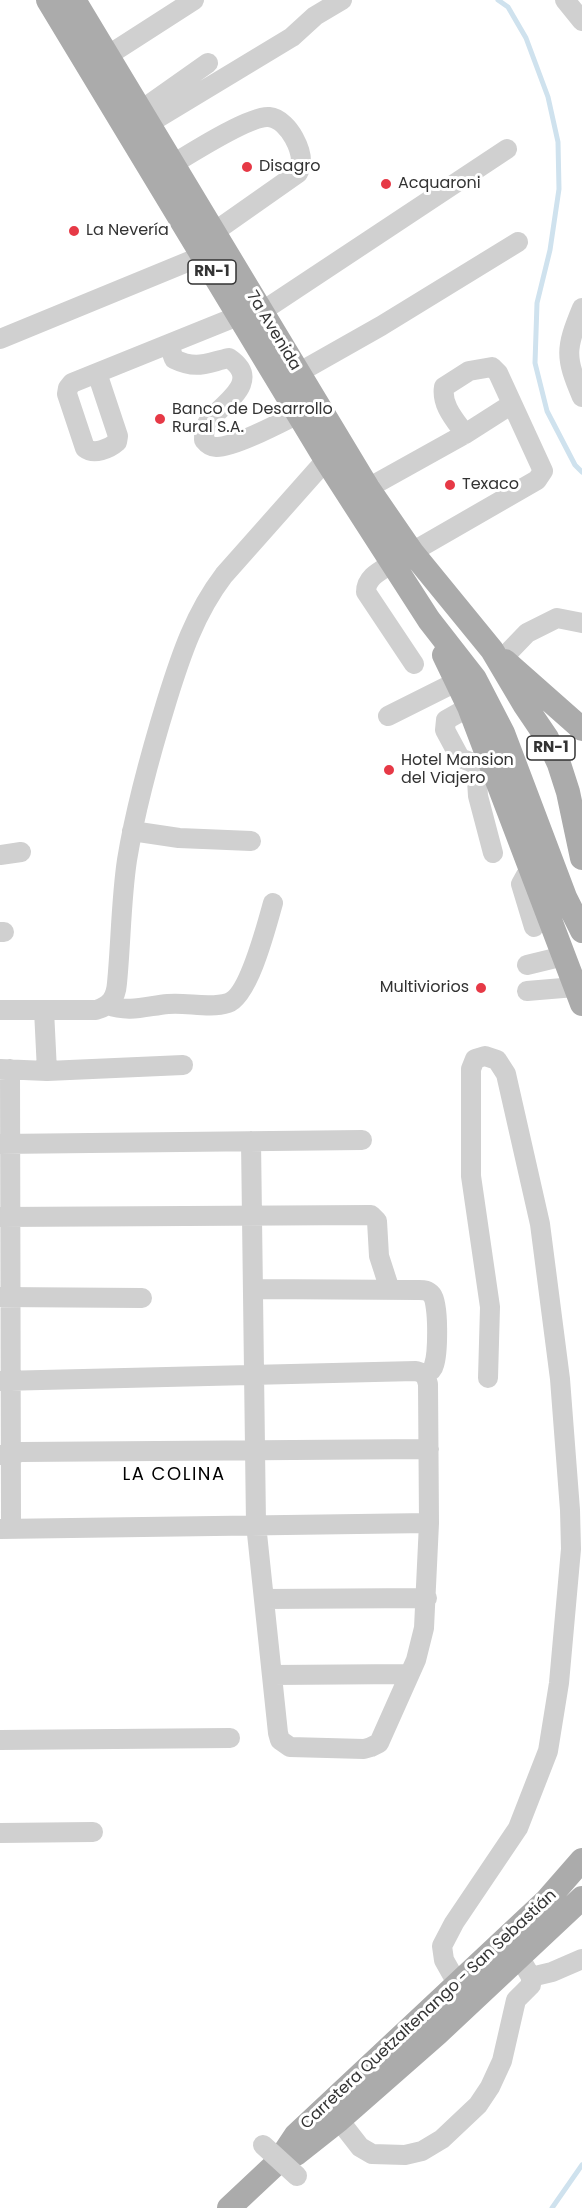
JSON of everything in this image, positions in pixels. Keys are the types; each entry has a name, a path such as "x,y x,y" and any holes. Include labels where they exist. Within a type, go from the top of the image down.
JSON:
{"main road":[{"name":"7a Avenida","path":"48,0 202,256 298,373 335,454 402,558 497,654"},
{"name":"7a Avenida","path":"74,0 214,232 249,314 298,414 368,488 429,620"},
{"path":"429,620 469,707 482,762 533,873 579,995"},
{"name":"RN-1","path":"429,620 475,679 503,734 565,897 582,931"},
{"path":"497,654 582,729"},
{"name":"RN-1","path":"497,654 524,704 547,738 559,764 568,792 582,858"},
{"name":"Carretera Quetzaltenango - San Sebastián","path":"229,2208 270,2153 296,2135 458,1984 547,1900 582,1860"},
{"name":"Carretera Quetzaltenango - San Sebastián","path":"270,2153 301,2151 525,1968 582,1898"}],"street":[{"path":"107,56 194,0"},
{"path":"144,118 292,37 315,16 342,0"},
{"path":"565,0 582,21"},
{"path":"144,118 208,63"},
{"path":"173,164 257,118 269,117 279,120 294,138 302,160 298,173 214,232"},
{"path":"97,373 249,314 507,149"},
{"path":"298,373 381,326 518,242"},
{"path":"0,339 202,256"},
{"path":"582,308 574,327 569,358 570,368 582,397"},
{"path":"169,345 174,359 186,365 209,364 229,358 239,368 241,385 235,395 208,421 205,428 204,441 213,447 227,446 298,414"},
{"path":"414,664 366,592 366,584 371,578 402,558 537,480 543,471 498,374 492,367 469,371 444,387 442,397 465,434"},
{"path":"368,488 465,434 512,404"},
{"path":"0,1010 96,1010 108,1005 116,992 127,863 132,831 156,736 175,676 201,609 224,575 335,454"},
{"path":"497,654 527,633 557,618 582,623"},
{"path":"388,716 456,682"},
{"path":"482,762 478,796 493,853"},
{"path":"132,831 179,838 251,841"},
{"path":"0,855 21,852"},
{"path":"533,873 526,875 521,884 534,927"},
{"path":"108,1005 123,1009 138,1009 170,1004 217,1005 232,1002 244,986 273,903"},
{"path":"527,966 564,957"},
{"path":"527,991 579,995"},
{"path":"44,1010 46,1071"},
{"path":"458,1984 444,1960 442,1946 454,1923 518,1827 548,1751 559,1683 576,1508 540,1224 506,1074 497,1060 485,1056 475,1059 471,1069 470,1113 471,1176 490,1307 488,1378"},
{"path":"183,1065 46,1071 5,1069 5,1529 429,1523"},
{"path":"5,1144 362,1140"},
{"path":"251,1141 256,1524 278,1733 280,1740 290,1747 364,1749 379,1743 421,1645 427,1598 429,1523 428,1384 425,1374"},
{"path":"5,1217 374,1216 377,1221 379,1256 390,1290"},
{"path":"5,1381 416,1371 425,1374 432,1370 435,1362 435,1302 433,1296 424,1290 253,1289"},
{"path":"5,1297 142,1298"},
{"path":"5,1455 21,1452 429,1449"},
{"path":"264,1599 427,1598"},
{"path":"272,1675 409,1674"},
{"path":"0,1740 230,1737"},
{"path":"0,1833 93,1832"},
{"path":"339,2120 360,2147 372,2154 405,2155 422,2151 442,2139 478,2106 490,2086 502,2061 516,2000 529,1989 525,1968 552,1972 582,1959"},
{"path":"270,2153 297,2176"}],"waterway":[{"path":"498,0 508,7 526,38 548,97 558,142 559,189 550,250 537,303 535,363 547,411 575,465 582,472"},
{"path":"552,2208 582,2165"}],"place":[{"name":"Disagro","path":"247,167"},
{"name":"Acquaroni","path":"386,184"},
{"name":"La Nevería","path":"74,231"},
{"name":"Banco de Desarrollo Rural S.A.","path":"160,419"},
{"name":"Texaco","path":"450,485"},
{"name":"Hotel Mansion del Viajero","path":"389,770"},
{"name":"Multiviorios","path":"481,988"}],"district":[{"name":"LA COLINA","path":"174,1475"}]}
